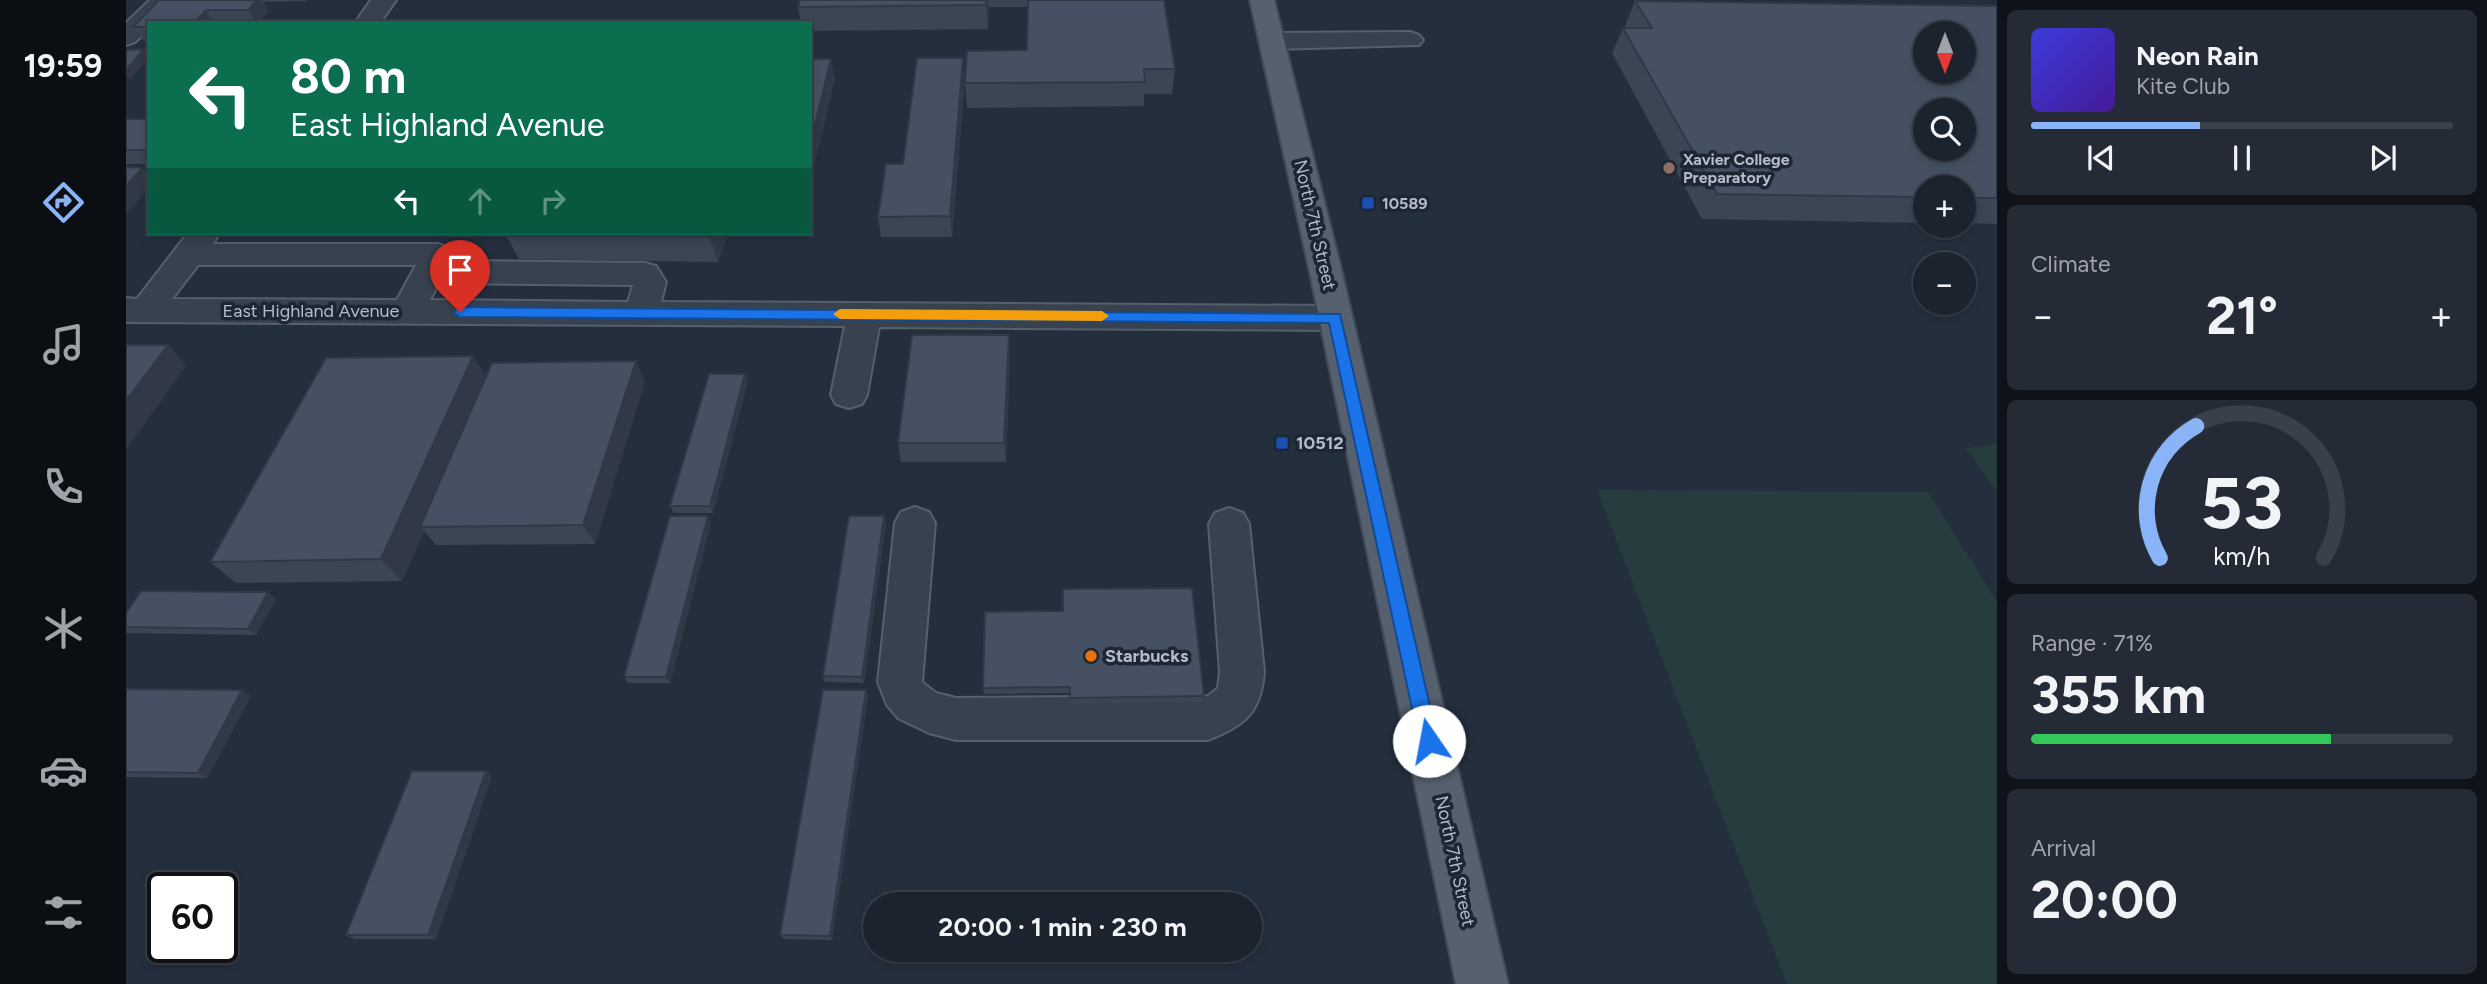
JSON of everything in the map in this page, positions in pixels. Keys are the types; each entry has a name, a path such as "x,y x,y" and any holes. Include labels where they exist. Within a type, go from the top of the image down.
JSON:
{"main road":[{"name":"North 7th Street","path":"1262,0 1482,984"}],"street":[{"path":"126,37 164,0"},
{"path":"368,21 384,0"},
{"path":"1272,41 1409,40"},
{"path":"136,310 197,243 438,255 408,312"},
{"path":"429,272 645,274 650,282 641,313"},
{"name":"East Highland Avenue","path":"136,310 1335,318"},
{"path":"849,396 864,314"},
{"path":"915,523 900,681 902,692 917,707 956,719 1208,719 1223,712 1235,703 1241,689 1242,671 1229,524"}],"green space":[{"path":"1997,444 1997,492 1966,448"},
{"path":"1597,490 1928,492 1997,602 1997,984 1787,984"}],"building":[{"path":"159,0 257,0 248,10 206,10 196,21 147,21 147,27 133,27"},
{"path":"800,0 986,0 986,5 798,7"},
{"path":"1028,0 1164,0 1175,69 1144,69 1145,82 965,83 967,51 1027,50"},
{"path":"1635,1 1997,6 1997,198 1976,198 1976,175 1913,175 1913,197 1717,194 1623,28 1652,28"},
{"path":"144,49 126,70 126,50"},
{"path":"917,58 963,58 950,216 878,217 886,164 903,164"},
{"path":"812,59 831,59 812,137"},
{"path":"126,119 147,119 147,150 126,150"},
{"path":"126,167 142,168 126,186"},
{"path":"573,235 710,235 709,237"},
{"path":"912,335 1009,335 1004,443 898,443"},
{"path":"126,345 168,345 126,401"},
{"path":"473,356 381,559 210,562 326,358"},
{"path":"636,361 583,525 420,527 492,363"},
{"path":"709,374 745,374 710,506 670,506"},
{"path":"670,516 708,516 666,677 624,677"},
{"path":"849,516 884,516 862,677 823,676"},
{"name":"Starbucks","path":"1192,588 1204,696 1070,698 1070,687 983,688 985,612 1063,611 1063,589"},
{"path":"141,591 268,592 248,629 126,627 126,613"},
{"path":"126,689 242,690 198,773 126,772"},
{"path":"823,690 866,690 830,936 780,935"},
{"path":"412,771 486,771 428,935 346,935"}],"slow traffic":[{"path":"840,314 1102,316"}],"place":[{"name":"Xavier College Preparatory","path":"1669,168"},
{"name":"10589","path":"1368,203"},
{"name":"10512","path":"1282,443"},
{"name":"Starbucks","path":"1091,656"}],"route":[{"path":"460,312 1335,318 1429,741"}]}
